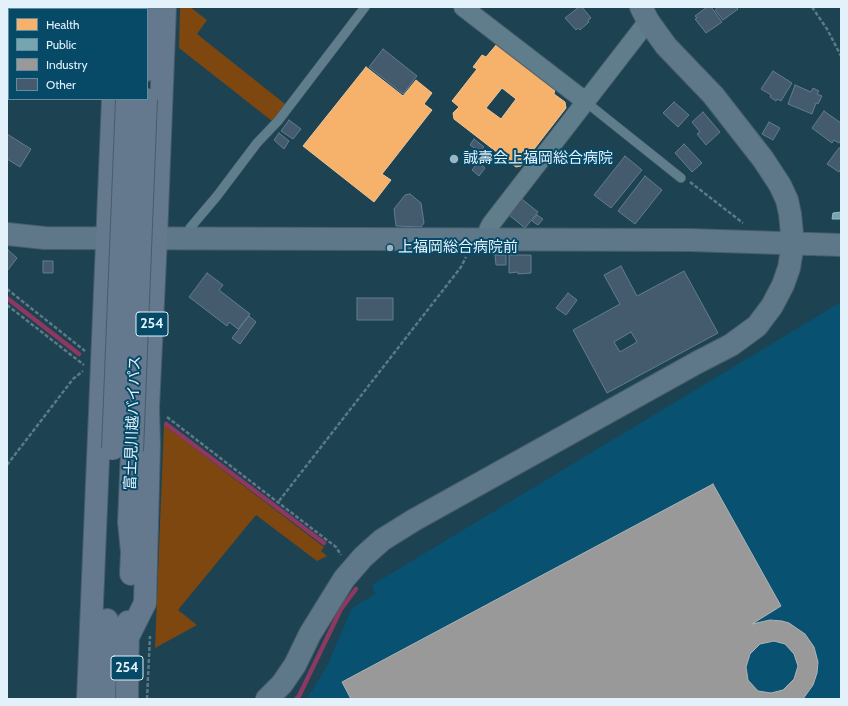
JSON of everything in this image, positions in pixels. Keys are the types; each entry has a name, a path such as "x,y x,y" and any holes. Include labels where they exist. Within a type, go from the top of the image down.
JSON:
{"highway":[{"name":"254","path":"128,637 145,603 149,444 148,408 165,7"},
{"path":"148,44 149,17"},
{"name":"254","path":"88,699 112,100"},
{"name":"富士見川越バイパス","path":"127,100 123,450 132,552 127,699"},
{"name":"富士見川越バイパス","path":"104,699 123,450 146,100"}],"street":[{"path":"463,7 585,101"},
{"path":"267,699 282,684 295,665 310,634 344,579 363,556 382,540 414,520 731,345 757,326 772,306 784,285 789,268 793,243 787,200 773,173 713,95 666,46 645,14 585,101 480,240"},
{"path":"7,234 45,238 690,240 841,245"}],"lane":[{"path":"188,239 190,228 217,196 257,143 278,121 365,7"},
{"path":"585,101 681,178"}],"path":[{"path":"812,7 827,29 841,56"},
{"path":"681,178 687,180 751,230 758,242"},
{"path":"280,501 460,267 468,252 480,240"},
{"path":"7,289 87,353"},
{"path":"7,305 84,365 88,364"},
{"path":"7,465 73,379 87,368"},
{"path":"148,408 158,411 166,416 336,547 341,556"}],"shaded area":[{"path":"180,7 190,7 207,20 197,34 285,104 272,121 179,48"},
{"path":"841,302 841,699 307,699 327,666 352,608 375,594 372,585"},
{"path":"164,425 324,547 321,551 327,556 317,561 256,515 178,610 197,625 155,648"}],"building: Health":[{"path":"497,44 555,88 554,94 565,102 566,108 521,166 516,167 454,119 453,113 459,107 452,101 477,69 473,67 482,55 486,57","holes":["502,88 516,99 501,119 486,108"]},
{"path":"366,67 403,96 416,80 432,93 424,104 432,110 382,174 391,180 374,202 303,146"}],"building: Public":[{"path":"841,212 841,219 832,219 833,213"}],"building: Industry":[{"path":"713,484 781,606 752,624 770,620 789,623 805,634 814,647 818,662 817,673 813,685 803,699 351,699 342,682","holes":["774,641 785,644 794,654 798,666 794,679 783,690 771,693 758,691 748,680 746,667 750,654 760,644"]}],"building: Other":[{"path":"579,7 582,7 591,18 588,20 589,22 580,30 578,28 576,30 565,18"},
{"path":"707,7 711,7 722,22 706,33 695,19 697,18 695,16"},
{"path":"719,7 736,7 738,9 723,20 715,10"},
{"path":"383,49 417,76 403,94 369,67"},
{"path":"773,71 792,83 781,101 777,99 776,101 770,97 771,95 761,89"},
{"path":"795,85 811,92 813,88 819,91 817,94 822,96 818,104 816,103 812,114 788,104"},
{"path":"674,102 689,115 678,127 663,113"},
{"path":"824,111 841,123 841,140 839,143 834,140 832,143 812,128"},
{"path":"703,112 720,132 706,145 697,134 700,132 692,122"},
{"path":"289,120 301,129 293,139 281,131"},
{"path":"769,122 780,128 773,140 762,134"},
{"path":"279,133 289,141 284,149 274,140"},
{"path":"7,134 31,149 20,167 7,159"},
{"path":"474,139 484,147 480,152 470,145"},
{"path":"684,144 702,163 692,172 675,153"},
{"path":"839,148 841,149 841,169 839,172 827,164"},
{"path":"625,156 642,170 611,208 594,195"},
{"path":"478,162 485,168 479,176 472,170"},
{"path":"645,176 662,190 635,224 618,211"},
{"path":"410,194 421,203 424,223 421,227 396,226 394,209 405,195"},
{"path":"522,199 538,212 525,228 509,215"},
{"path":"537,215 543,219 538,225 532,221"},
{"path":"8,250 17,258 7,271 7,251"},
{"path":"495,255 506,255 506,265 496,265"},
{"path":"509,255 531,255 531,273 509,273"},
{"path":"43,261 53,261 53,273 43,273"},
{"path":"621,266 637,296 684,271 718,333 607,393 573,330 620,304 604,275","holes":["631,332 637,342 620,352 614,342"]},
{"path":"207,273 223,285 219,290 250,314 238,329 229,322 227,326 189,297"},
{"path":"568,293 577,300 566,315 556,308"},
{"path":"357,298 393,298 393,320 357,320"},
{"path":"249,316 256,322 240,344 232,338"}],"waterway":[{"path":"7,298 79,354"},
{"path":"166,424 324,543"},
{"path":"296,699 299,696 341,609 356,589"}],"place":[{"name":"誠壽会上福岡総合病院","path":"454,159"},
{"name":"上福岡総合病院前","path":"390,248"}]}
